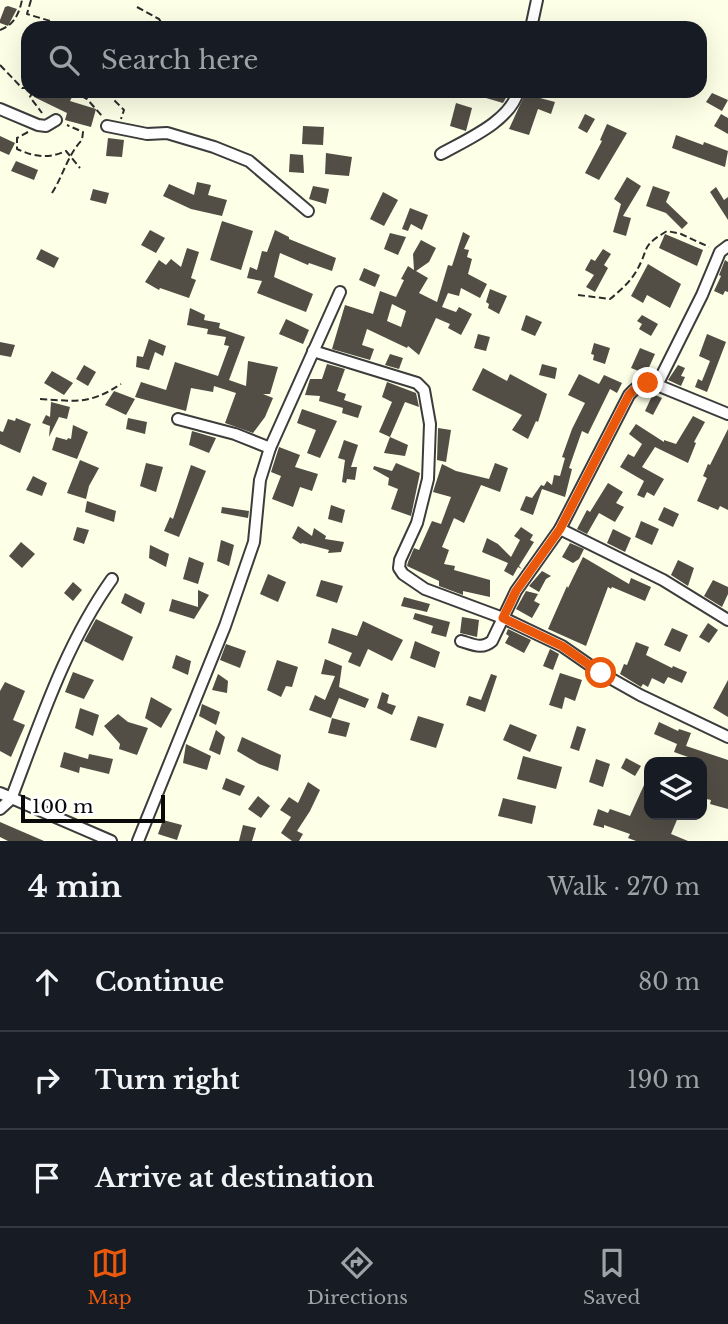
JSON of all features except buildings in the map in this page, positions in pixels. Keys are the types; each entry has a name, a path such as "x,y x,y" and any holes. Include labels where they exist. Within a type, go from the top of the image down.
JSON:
{"street":[{"path":"532,21 537,0"},
{"path":"441,155 504,116 516,98"},
{"path":"0,109 42,126 56,120"},
{"path":"107,126 147,134 167,133 249,160 308,211"},
{"path":"657,385 724,249"},
{"path":"138,841 225,626 254,542 260,480 270,448 340,292"},
{"path":"313,351 417,383 424,390 430,424 428,479 417,523 400,560 399,568 403,575 425,589 503,618 562,646 601,673 640,695 728,737"},
{"path":"461,641 487,645 516,591 560,529 629,395 638,386 648,383 657,385 728,414"},
{"path":"178,419 235,434 270,448"},
{"path":"560,529 663,580 728,620"},
{"path":"0,809 11,799 66,656 95,603 112,579"},
{"path":"0,793 111,841"}],"path":[{"path":"0,30 15,20 22,0"},
{"path":"31,0 27,14 50,21"},
{"path":"137,7 160,21"},
{"path":"0,65 21,87"},
{"path":"31,98 41,110 42,126 17,138 17,149 33,156 51,157 76,146 82,140 83,132 56,120"},
{"path":"85,98 98,110 107,126 118,126 124,110 113,98"},
{"path":"52,193 76,146"},
{"path":"66,151 80,168"},
{"path":"578,295 610,299 637,270 652,239 667,231 724,249"},
{"path":"40,400 84,402 103,396 121,384"}],"route":[{"path":"601,673 562,646 503,618 516,591 560,529 629,395 638,386 648,383"}]}
